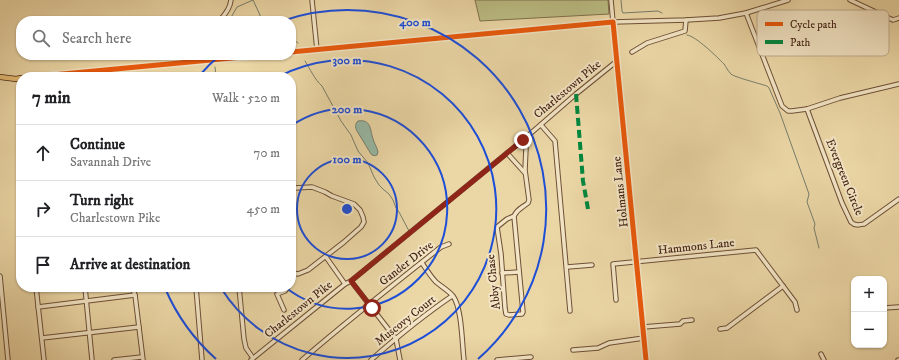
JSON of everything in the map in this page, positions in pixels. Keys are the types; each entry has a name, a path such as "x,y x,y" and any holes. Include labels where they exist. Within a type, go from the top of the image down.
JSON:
{"main road":[{"path":"296,52 613,22"},
{"name":"Holmans Lane","path":"613,22 646,360"},
{"path":"87,72 189,60"},
{"path":"0,77 16,79"}],"street":[{"path":"223,16 227,12 232,0"},
{"path":"312,0 317,50"},
{"path":"611,0 613,22 719,18 746,13 788,0"},
{"path":"850,0 872,10"},
{"path":"746,13 757,41"},
{"path":"889,18 893,20 899,18"},
{"path":"632,52 647,43 685,31 686,20"},
{"path":"763,56 782,106 788,111 792,112 807,109 840,98 899,84"},
{"name":"Charlestown Pike","path":"252,359 345,284 351,281 617,61"},
{"name":"Evergreen Circle","path":"807,109 842,203 851,222 858,226 864,224 899,199"},
{"path":"541,125 556,141 570,311"},
{"name":"Abby Chase","path":"514,216 523,312 522,314 509,315 506,314 505,308 496,227 514,216 521,207 528,203 525,174 526,148 523,140"},
{"path":"507,153 525,174"},
{"path":"296,188 312,187 354,204 360,210 364,222 361,227 326,257 308,270 296,273"},
{"name":"Gander Drive","path":"302,360 352,317 442,247 449,244"},
{"name":"Hammons Lane","path":"616,300 613,264 756,250 782,286"},
{"path":"326,257 345,284"},
{"path":"422,263 435,281 452,296 458,308 464,360"},
{"path":"566,267 592,265"},
{"path":"502,273 519,272"},
{"path":"0,276 8,360"},
{"path":"351,281 396,339 400,360"},
{"path":"720,329 727,328 782,286 795,302 797,310"},
{"path":"36,292 44,360"},
{"path":"86,292 92,360"},
{"path":"114,360 143,359 134,292"},
{"path":"196,292 202,360"},
{"path":"239,292 244,339 246,348 252,359"},
{"path":"282,292 277,294 284,310"},
{"path":"38,307 135,295"},
{"name":"Muscovy Court","path":"371,360 436,307 452,296"},
{"path":"887,308 899,307"},
{"path":"643,326 680,324 683,321 692,320"},
{"path":"42,338 139,327"},
{"path":"573,350 598,348 609,343 644,338"},
{"path":"821,354 824,360"},
{"path":"497,360 531,357"}],"green space":[{"path":"475,0 608,0 609,14 480,21"}],"shaded area":[{"path":"358,121 368,123 373,141 378,150 377,155 374,156 371,154 357,131 356,123"}],"waterway":[{"path":"253,0 260,16"},
{"path":"232,16 237,7 253,0"},
{"path":"621,0 623,13 658,11 662,13"},
{"path":"687,35 696,39 706,47 724,64 731,74 769,88 780,113 809,194 807,202 815,224 814,228 819,248"},
{"path":"305,61 319,84 322,86 341,121 351,135 358,151 368,163 379,185 393,200 409,231"},
{"path":"215,67 216,72"}],"marked path":[{"path":"576,94 583,181 588,209"}],"cycle path":[{"path":"296,52 613,22 646,360"},
{"path":"84,72 211,60"}],"route":[{"path":"372,308 351,281 523,140"}]}
